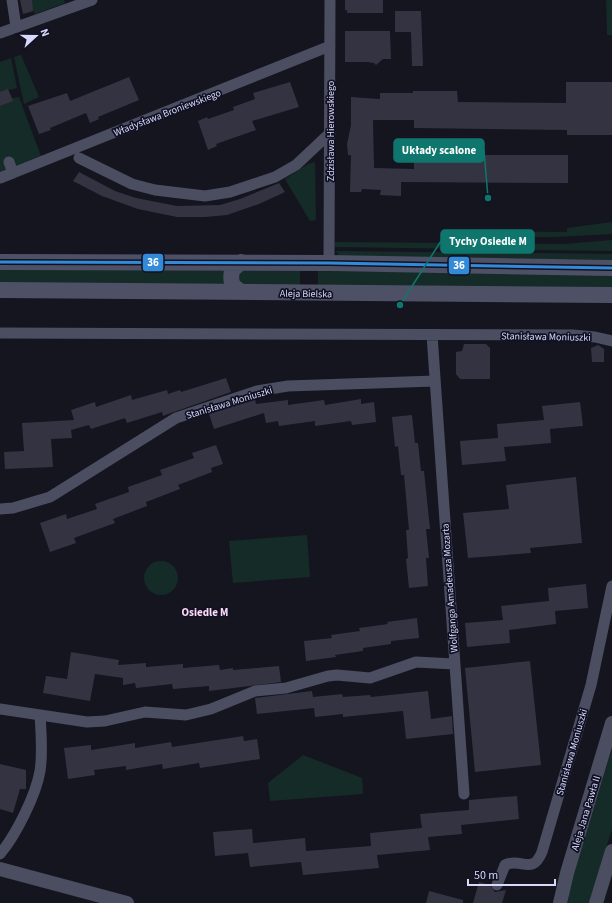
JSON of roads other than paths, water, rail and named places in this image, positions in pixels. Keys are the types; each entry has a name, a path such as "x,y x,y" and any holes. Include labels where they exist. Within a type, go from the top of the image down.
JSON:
{"main road":[{"path":"0,262 241,262 612,268"},
{"path":"241,262 232,270 231,281 233,287 242,292"},
{"name":"Aleja Bielska","path":"0,290 612,295"}],"street":[{"path":"12,0 16,27"},
{"path":"0,33 92,0"},
{"name":"Zdzisława Hierowskiego","path":"329,263 330,0"},
{"name":"Władysława Broniewskiego","path":"0,178 11,167 330,46"},
{"path":"79,158 132,184 155,190 205,196 230,192 274,177 296,165 330,134"},
{"name":"Stanisława Moniuszki","path":"0,332 586,336 612,341"},
{"path":"432,335 435,381"},
{"name":"Stanisława Moniuszki","path":"0,509 13,508 50,497 176,418 257,391 288,386 435,381"},
{"name":"Wolfganga Amadeusza Mozarta","path":"435,381 464,794"},
{"name":"Stanisława Moniuszki","path":"497,885 505,866 513,863 532,865 538,861 591,685 612,586"},
{"path":"0,709 87,722 105,721 145,712 186,715 211,709 255,691 286,688 328,676 337,675 370,678 416,662 454,664"},
{"path":"0,854 9,843 29,806 40,772 42,746 40,715"},
{"name":"Aleja Jana Pawła II","path":"560,903 567,873 612,723"},
{"path":"596,903 612,851"},
{"path":"0,869 119,902"},
{"path":"556,903 567,873"}],"place":[{"name":"Układy scalone","path":"488,198"},
{"name":"Tychy Osiedle M","path":"400,305"}],"district":[{"name":"Osiedle M","path":"205,612"}]}
